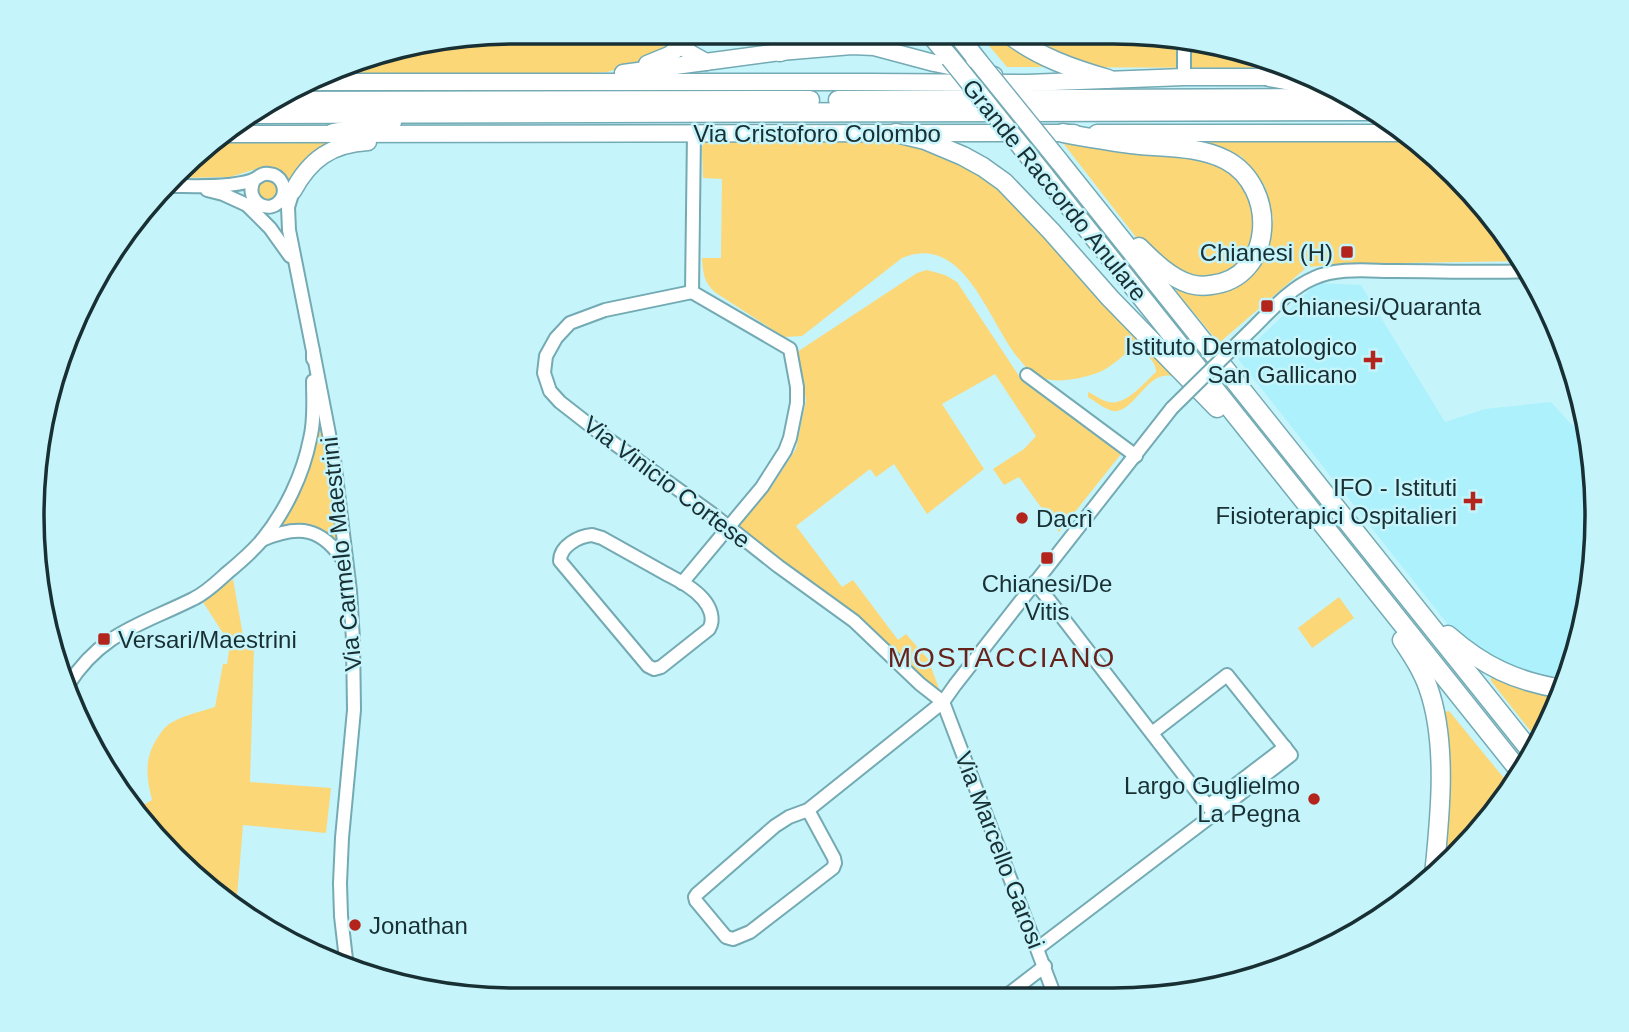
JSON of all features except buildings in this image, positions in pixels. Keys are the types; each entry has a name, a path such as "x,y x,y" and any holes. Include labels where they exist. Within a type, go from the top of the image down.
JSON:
{"highway":[{"path":"780,52 799,44"},
{"name":"Grande Raccordo Anulare","path":"938,44 1514,765"},
{"name":"Grande Raccordo Anulare","path":"965,44 1526,745"},
{"path":"1024,44 1041,55 1108,79"},
{"path":"1269,77 1301,83"},
{"name":"Via Cristoforo Colombo","path":"291,101 1333,98"},
{"name":"Via Cristoforo Colombo","path":"269,114 1356,111"},
{"path":"333,132 394,122 461,119 480,113"},
{"path":"897,133 925,140 963,156 1004,182 1142,331 1267,455"},
{"path":"1063,133 1171,147 1207,153 1227,160 1248,178 1257,195 1262,210 1260,239 1249,264 1240,274 1217,284 1197,286 1181,281 1166,271 1090,200"},
{"path":"1356,566 1423,674 1436,717 1440,754 1440,807 1435,861"},
{"path":"1418,610 1489,666 1535,684 1553,687"}],"main road":[{"path":"627,73 660,59 676,44"},
{"path":"686,44 693,54 706,62"},
{"path":"568,81 780,52 866,46 1027,83"},
{"name":"Via Cristoforo Colombo","path":"331,82 1027,83 1184,77 1286,77"},
{"path":"288,198 303,173 316,160 345,145 369,142 540,141 558,140 581,132"},
{"name":"Via Cristoforo Colombo","path":"239,134 1389,133"}],"street":[{"path":"1184,50 1184,77"},
{"path":"682,583 767,481 788,447 797,397 790,349 692,292 694,133"},
{"path":"73,678 86,661 113,638 136,624 201,594 231,570 261,540 297,482 310,442 313,419 313,351 294,262 288,225 288,198 281,181 273,174 262,174 251,185 253,205 294,262"},
{"path":"178,186 229,185 254,180"},
{"path":"186,186 223,194 253,205 276,205 288,198"},
{"path":"808,810 834,858 833,868 750,932 733,939 726,937 696,901 695,896 775,826 808,810 943,702 1172,408 1297,288 1316,276 1340,271 1516,271"},
{"name":"Via Vinicio Cortese","path":"692,292 605,310 573,321 551,344 545,356 544,373 550,391 560,402 854,621 920,684 943,702"},
{"name":"Via Carmelo Maestrini","path":"313,351 334,460 352,614 355,682 340,873 346,956"},
{"path":"1027,375 1136,456"},
{"path":"313,419 319,413 327,418"},
{"path":"261,540 285,531 308,532 332,546 347,566"},
{"path":"593,535 682,583 703,599 713,623 708,630 661,667 654,669 648,666 561,563 559,555 574,541 593,535"},
{"path":"1035,582 1211,810"},
{"path":"1038,948 1288,751 1227,675 1152,733"},
{"name":"Via Marcello Garosi","path":"943,702 1052,988"},
{"path":"1016,988 1045,966"}],"shaded area":[{"path":"516,44 673,44 645,61 607,72 560,75 346,76 394,60 454,48"},
{"path":"987,44 1144,45 1205,53 1261,68 1007,67"},
{"path":"1060,139 1206,159 1229,169 1246,182 1258,231 1243,262 1227,275 1188,278 1149,254"},
{"path":"1178,139 1399,140 1447,182 1488,229 1510,261 1307,267 1219,343 1175,290 1202,292 1255,271 1268,250 1273,218 1265,186 1241,156"},
{"path":"336,140 292,186 256,169 230,177 187,178 228,142"},
{"path":"705,141 892,141 929,148 951,158 982,177 1010,200 1174,377 1157,379 1128,406 1113,411 1088,397 1088,392 1108,402 1121,401 1156,372 1149,358 1136,346 1108,368 1090,375 1060,380 1039,377 1019,359 985,304 959,269 942,258 924,253 902,258 802,336 784,337 716,293 705,277 702,258 721,258 722,179 703,178 702,147"},
{"path":"263,178 275,180 280,191 274,201 262,201 255,188"},
{"path":"927,270 957,282 1021,379 1121,454 1059,532 1019,477 1004,485 993,469 1024,449 1036,436 995,374 942,404 984,469 927,514 894,464 876,477 870,469 796,526 842,587 853,580 898,640 906,634 928,659 941,694 852,613 735,527 772,486 796,449 806,400 797,352 917,273"},
{"name":"IFO - Istituti Fisioterapici Ospitalieri","path":"1317,283 1361,285 1445,422 1485,409 1551,402 1577,428 1584,485 1584,547 1576,608 1557,677 1523,670 1486,656 1450,627 1238,359"},
{"path":"319,418 337,542 307,525 279,525"},
{"path":"233,579 245,647 254,649 250,782 331,788 326,833 243,825 237,897 182,850 143,805 152,800 148,783 148,760 161,732 180,718 215,707 223,664 227,664 230,644 203,602"},
{"path":"1339,597 1354,618 1312,648 1298,628"},
{"path":"1491,675 1550,695 1532,733 1491,681"},
{"path":"1449,711 1505,779 1468,827 1443,854 1444,712"}],"place":[{"name":"Chianesi (H)","path":"1347,252"},
{"name":"Chianesi/Quaranta","path":"1267,306"},
{"name":"Istituto Dermatologico San Gallicano","path":"1373,360"},
{"name":"IFO - Istituti Fisioterapici Ospitalieri","path":"1473,501"},
{"name":"Dacrì","path":"1022,518"},
{"name":"Chianesi/De Vitis","path":"1047,558"},
{"name":"Versari/Maestrini","path":"104,639"},
{"name":"Largo Guglielmo La Pegna","path":"1314,799"},
{"name":"Jonathan","path":"355,925"}],"district":[{"name":"MOSTACCIANO","path":"1002,657"}]}
